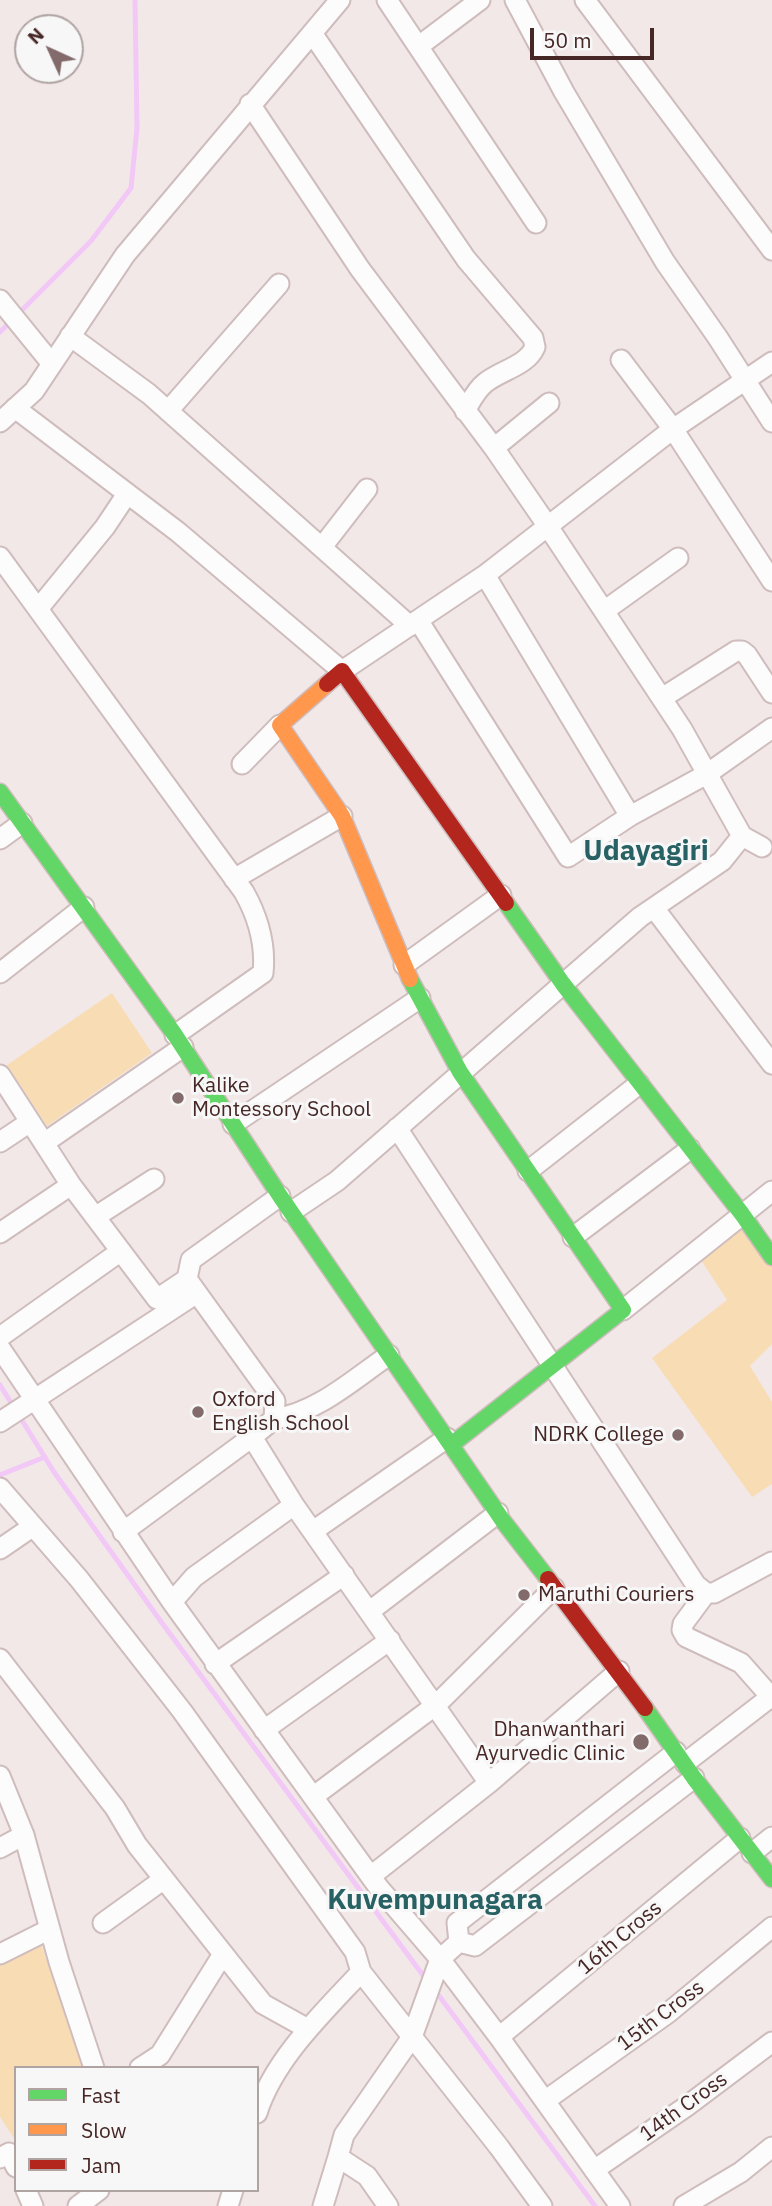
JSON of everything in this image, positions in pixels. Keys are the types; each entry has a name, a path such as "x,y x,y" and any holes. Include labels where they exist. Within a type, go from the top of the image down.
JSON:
{"street":[{"path":"0,422 34,391 124,255 340,0"},
{"path":"387,0 536,223"},
{"path":"419,46 480,0"},
{"path":"514,0 564,92 665,262 772,422"},
{"path":"585,0 772,250"},
{"path":"312,33 466,259 533,338 536,347 531,356 477,389 465,411"},
{"path":"250,104 360,269 494,448 547,525 662,698 742,836 769,849"},
{"path":"168,411 279,284"},
{"path":"3,304 52,364"},
{"path":"70,336 168,411 321,547 414,623 568,857 630,816 707,774 772,728"},
{"path":"621,360 673,429 772,581"},
{"path":"242,764 280,725 342,671 485,575 673,429 772,362"},
{"path":"494,448 549,403"},
{"path":"15,408 178,532 342,671 563,984 742,1214 772,1257"},
{"path":"321,547 367,489"},
{"path":"38,609 105,527 127,494"},
{"path":"0,557 254,909 265,957 263,973 179,1041 44,1143"},
{"path":"604,611 678,558"},
{"path":"485,575 630,816"},
{"path":"662,698 736,651 747,655 772,693"},
{"path":"280,725 342,816 404,965 460,1072 623,1310"},
{"path":"0,792 179,1041 291,1213 498,1513 619,1671 772,1879"},
{"path":"234,879 342,816"},
{"path":"0,839 22,823"},
{"path":"291,1213 337,1181 460,1072 654,908 722,861 742,836"},
{"path":"404,965 500,895"},
{"path":"0,973 84,907"},
{"path":"654,908 772,1064"},
{"path":"233,1124 420,998"},
{"path":"0,1075 71,1185 157,1299 192,1286"},
{"path":"528,1171 639,1084"},
{"path":"0,1142 30,1122"},
{"path":"397,1128 696,1585 706,1593 714,1593 772,1562"},
{"path":"573,1237 690,1149"},
{"path":"95,1217 154,1179"},
{"path":"0,1233 71,1185"},
{"path":"313,1531 449,1442 553,1365 772,1192"},
{"path":"274,1419 275,1401 192,1286 191,1260 280,1196"},
{"path":"0,1337 121,1251"},
{"path":"17,1411 192,1286"},
{"path":"0,1348 17,1411 123,1532 215,1664 371,1876 438,1965 499,2037 620,2206"},
{"path":"123,1532 274,1419 293,1416 310,1408 389,1355"},
{"path":"252,1437 294,1505 489,1783"},
{"path":"0,1488 79,1579 182,1711 355,1952 361,1972 415,2029 542,2206"},
{"path":"172,1602 194,1577 294,1505"},
{"path":"370,1611 498,1513"},
{"path":"0,1549 32,1527"},
{"path":"215,1664 344,1575"},
{"path":"314,1796 436,1705 554,1588"},
{"path":"459,1942 475,1946 685,1764 771,1696 741,1663 686,1637 682,1630 683,1625 706,1593"},
{"path":"264,1730 390,1640"},
{"path":"0,1659 115,1808 137,1845 263,2004 307,2029"},
{"path":"371,1876 489,1783 619,1671"},
{"path":"323,2206 344,2135 415,2029 438,1965 459,1942 457,1923 685,1764"},
{"path":"0,1776 24,1835 50,1929 93,2066"},
{"path":"0,1848 24,1835"},
{"name":"16th Cross","path":"499,2037 746,1845 772,1837"},
{"path":"103,1923 164,1879"},
{"name":"15th Cross","path":"546,2100 668,2013 772,1927"},
{"path":"0,1954 50,1929"},
{"path":"143,2066 160,2054 223,1954"},
{"path":"259,2106 263,2093 307,2029 361,1972"},
{"name":"14th Cross","path":"594,2170 687,2106 772,2042"},
{"path":"684,2206 741,2172 772,2147"},
{"path":"338,2157 367,2176 388,2206"},
{"path":"78,2206 96,2192"}],"shaded area":[{"path":"112,993 152,1053 47,1126 7,1065"},
{"path":"741,1224 772,1264 772,1344 750,1366 772,1402 772,1484 752,1497 652,1358 727,1300 699,1257"},
{"path":"40,1941 82,2066 14,2066 13,2137 0,2117 0,1963"}],"waterway":[{"path":"0,332 91,241 131,188 137,128 135,0"},
{"path":"0,1385 54,1472 162,1623 428,1982"},
{"path":"0,1475 45,1457"},
{"path":"434,1989 595,2206"}],"traffic: fast":[{"path":"0,792 175,1035 280,1196 503,1521 548,1579"},
{"path":"506,903 563,984 742,1214 772,1257"},
{"path":"410,979 460,1072 623,1310 451,1445"},
{"path":"645,1708 694,1778 772,1879"}],"traffic: slow":[{"path":"327,684 280,725 342,816 410,979"}],"traffic: jam":[{"path":"327,684 342,671 506,903"},
{"path":"548,1579 645,1708"}],"place":[{"name":"Kalike Montessory School","path":"178,1098"},
{"name":"Oxford English School","path":"198,1412"},
{"name":"NDRK College","path":"678,1435"},
{"name":"Maruthi Couriers","path":"524,1595"},
{"name":"Dhanwanthari Ayurvedic Clinic","path":"641,1742"}],"district":[{"name":"Udayagiri","path":"646,852"},
{"name":"Kuvempunagara","path":"435,1901"}]}
